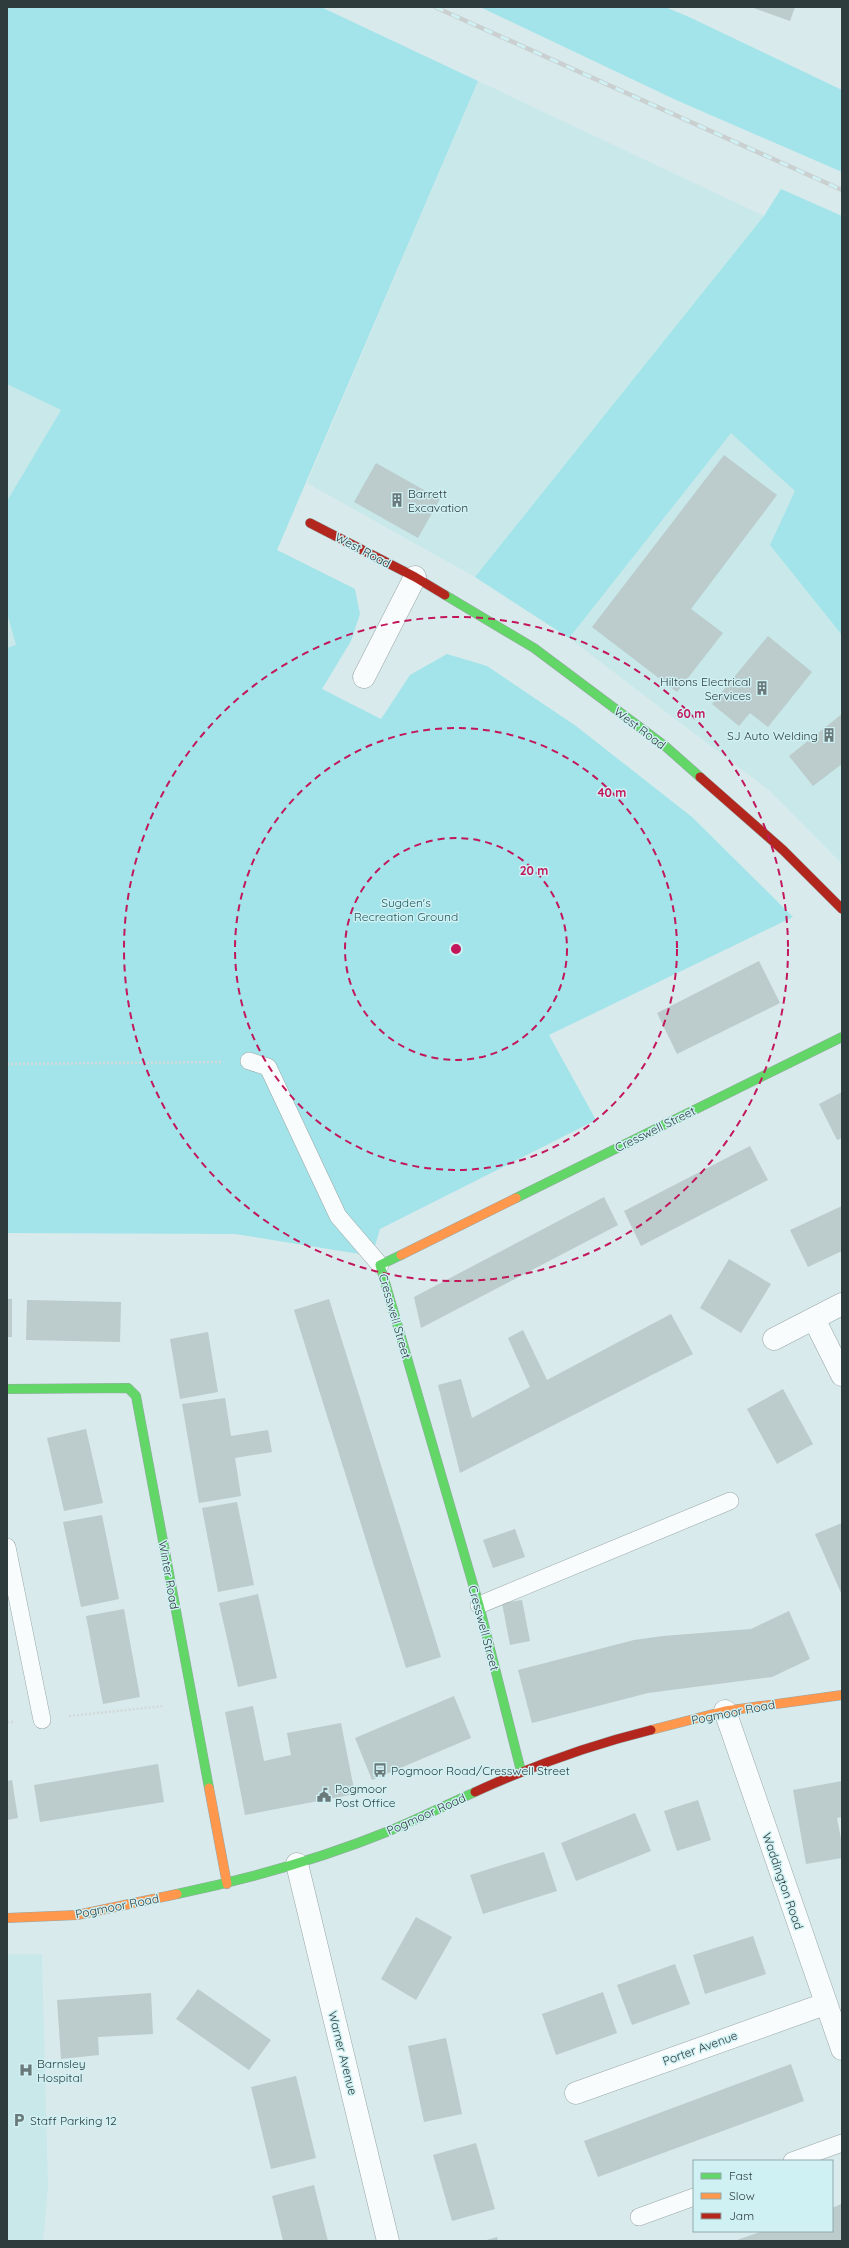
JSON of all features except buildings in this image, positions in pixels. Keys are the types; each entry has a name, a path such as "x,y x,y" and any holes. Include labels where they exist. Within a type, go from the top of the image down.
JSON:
{"street":[{"name":"West Road","path":"310,523 415,577 534,648 665,746 783,850 842,909"},
{"path":"364,677 415,577"},
{"name":"Cresswell Street","path":"521,1771 479,1605 380,1265 842,1037"},
{"path":"774,1339 842,1304"},
{"path":"814,1319 842,1375"},
{"name":"Winter Road","path":"7,1389 128,1388 136,1396 227,1884"},
{"name":"Pogmoor Road","path":"7,1918 77,1915 227,1884 297,1864 390,1831 521,1771 619,1738 725,1711 842,1695"},
{"name":"Waddington Road","path":"725,1711 825,2004 842,2049"},
{"name":"Warner Avenue","path":"297,1864 388,2241"},
{"name":"Porter Avenue","path":"576,2093 825,2004"}],"lane":[{"path":"249,1061 268,1067 338,1216 380,1265"},
{"path":"479,1605 730,1501"},
{"path":"7,1547 42,1720"},
{"path":"795,2160 842,2143"},
{"path":"639,2217 693,2197"}],"path":[{"path":"7,1064 249,1061"},
{"path":"7,1722 42,1720 192,1702"}],"shaded area":[{"path":"478,81 764,216 781,189 842,216 842,864 770,791 569,638 475,577 307,483"},
{"path":"7,384 61,410 7,501"},
{"path":"7,613 16,645 7,648"},
{"name":"Barnsley Hospital","path":"7,1954 42,1954 48,2187 43,2241 7,2241"}],"green space":[{"name":"Sugden's Recreation Ground","path":"7,7 321,7 478,81 277,550 355,589 360,614 351,641 322,689 381,719 410,675 447,654 487,666 576,726 692,817 793,917 549,1035 596,1120 380,1229 372,1256 235,1234 7,1233 7,648 16,645 7,613 7,501 61,410 7,384"},
{"path":"480,7 665,7 687,16 842,90 842,172 676,100"},
{"path":"781,189 842,216 842,635 770,545 795,491 731,433 569,638 475,577 764,216"}],"railway":[{"path":"435,7 842,190"}],"traffic: fast":[{"path":"445,595 534,648 665,746 700,777"},
{"path":"516,1198 842,1037"},
{"path":"401,1255 380,1265 479,1605 521,1771"},
{"path":"7,1389 128,1388 136,1396 209,1788"},
{"path":"177,1894 258,1875 337,1851 400,1826 475,1792"}],"traffic: slow":[{"path":"401,1255 516,1198"},
{"path":"651,1730 725,1711 842,1695"},
{"path":"209,1788 227,1884"},
{"path":"7,1918 77,1915 177,1894"}],"traffic: jam":[{"path":"310,523 415,577 445,595"},
{"path":"700,777 783,850 842,909"},
{"path":"475,1792 518,1773 562,1757 606,1742 651,1730"}],"place":[{"name":"Barrett Excavation","path":"397,500"},
{"name":"Hiltons Electrical Services","path":"762,688"},
{"name":"SJ Auto Welding","path":"829,735"},
{"name":"Pogmoor Road/Cresswell Street","path":"380,1770"},
{"name":"Pogmoor Post Office","path":"324,1795"},
{"name":"Barnsley Hospital","path":"26,2070"},
{"name":"Staff Parking 12","path":"19,2120"}]}
